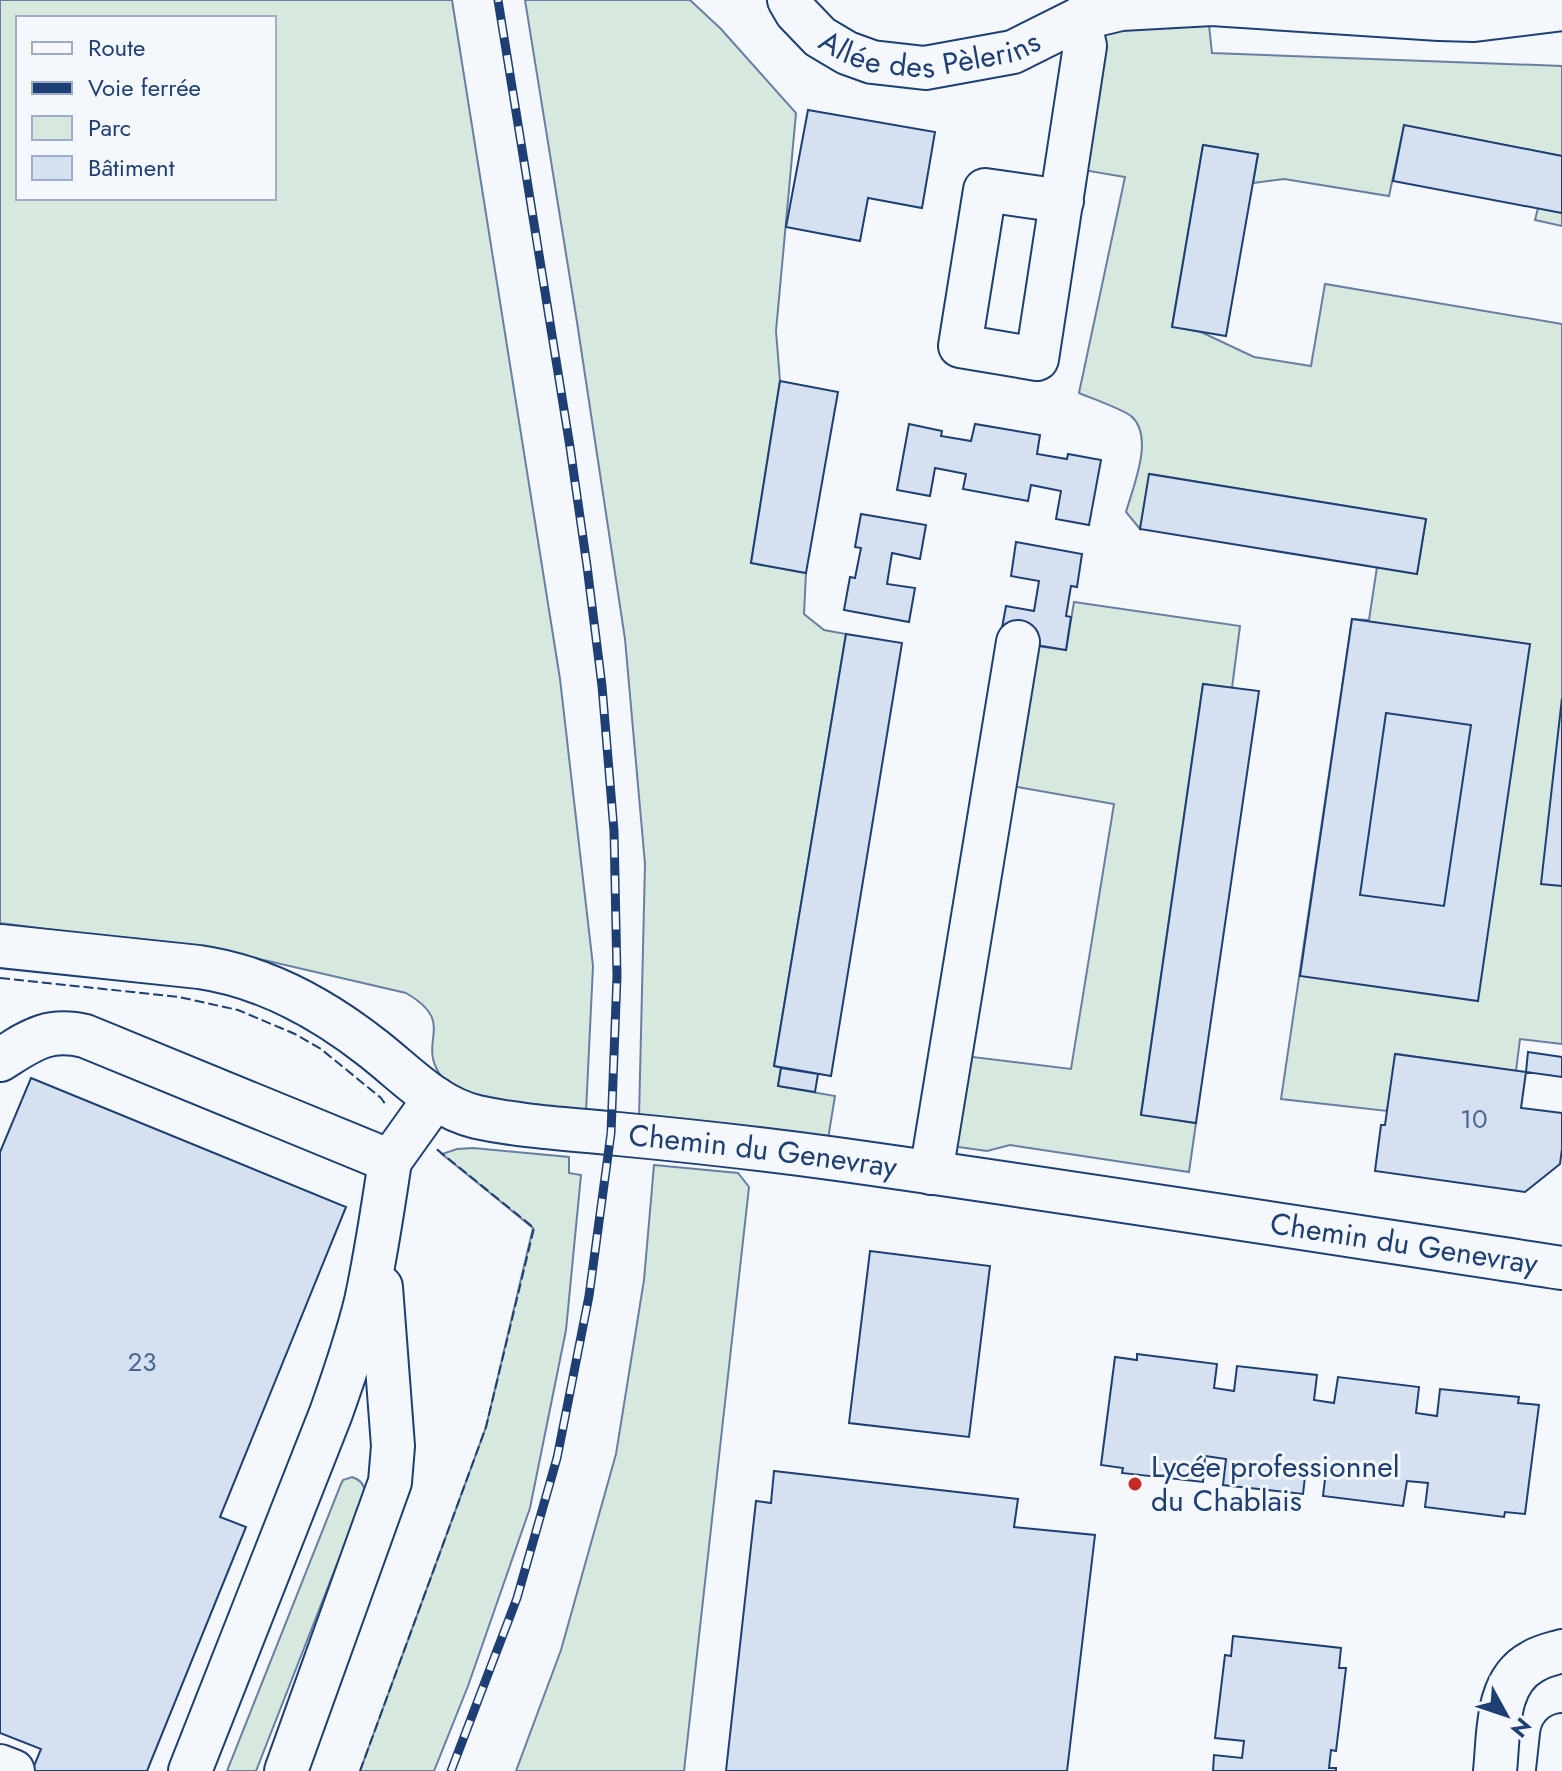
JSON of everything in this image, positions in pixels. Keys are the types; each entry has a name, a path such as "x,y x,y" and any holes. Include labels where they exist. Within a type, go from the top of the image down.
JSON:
{"street":[{"name":"Allée des Pèlerins","path":"789,0 820,37 847,53 872,62 925,68 1013,52 1079,19 1121,9 1212,4 1474,20 1562,9"},
{"path":"1062,201 1085,46 1079,19"},
{"path":"931,1173 1018,642"},
{"name":"Chemin du Genevray","path":"0,946 215,969 251,979 302,1001 334,1020 408,1079 463,1113 504,1121 697,1142 931,1173 1562,1268"},
{"path":"0,1060 46,1034 85,1036 390,1161"},
{"path":"190,1771 349,1362 365,1303 390,1161 435,1098"},
{"path":"286,1771 390,1482 393,1446 377,1244"},
{"path":"1495,1771 1502,1707 1511,1681 1532,1661 1562,1651"},
{"path":"1558,1771 1562,1735"},
{"path":"0,1766 13,1771"}],"green space":[{"path":"0,0 452,0 560,679 593,966 586,1112 485,1098 450,1083 439,1073 434,1061 434,1032 430,1013 406,993 238,954 0,923"},
{"path":"525,0 690,0 721,29 796,113 776,331 780,381 751,563 806,573 804,614 824,630 846,634 774,1066 781,1068 778,1086 835,1096 828,1139 639,1118 645,864 625,639"},
{"path":"1209,25 1212,53 1562,66 1562,156 1404,126 1389,196 1284,179 1253,183 1258,154 1203,145 1172,326 1201,332 1254,357 1311,366 1325,284 1562,324 1562,1044 1520,1039 1516,1071 1396,1054 1387,1111 1281,1099 1352,619 1369,620 1377,567 1417,573 1426,519 1150,474 1140,529 1126,512 1142,449 1138,425 1127,413 1079,393 1125,177 1083,170 1103,31 1131,26"},
{"path":"1538,208 1562,213 1562,226 1535,220"},
{"path":"1074,602 1240,626 1232,688 1203,684 1141,1114 1196,1123 1189,1172 1010,1145 987,1151 951,1146 965,1056 1071,1069 1114,804 1012,786 1036,646 1066,650"},
{"path":"473,1148 569,1157 569,1173 581,1175 566,1330 530,1508 468,1686 434,1771 360,1771 486,1427 533,1228 442,1154"},
{"path":"654,1165 738,1173 749,1187 684,1771 516,1771 561,1650 616,1454 644,1280"},
{"path":"352,1477 362,1483 364,1495 256,1771 227,1771 341,1484"}],"building":[{"path":"808,110 935,132 922,208 868,198 860,241 786,227"},
{"path":"1404,125 1562,156 1562,213 1393,181"},
{"path":"1203,145 1258,154 1226,336 1172,327"},
{"path":"780,381 838,392 806,573 751,563"},
{"path":"909,424 942,431 941,436 971,441 975,424 1040,435 1037,454 1067,459 1068,454 1101,460 1089,525 1056,519 1061,491 1031,485 1028,501 963,489 966,474 935,468 930,496 897,490"},
{"path":"1149,474 1426,519 1417,574 1140,529"},
{"path":"861,514 926,525 920,559 892,553 887,584 915,588 909,622 844,610 850,577 855,578 861,548 855,547"},
{"path":"1016,542 1082,554 1077,587 1071,586 1066,616 1071,617 1066,650 1000,639 1006,606 1034,611 1039,581 1011,576"},
{"path":"1352,619 1530,644 1478,1001 1300,976"},
{"path":"846,634 902,643 831,1076 774,1066"},
{"path":"1203,684 1259,691 1196,1123 1141,1115"},
{"path":"1562,698 1562,886 1541,884"},
{"path":"1386,713 1471,725 1444,906 1360,895"},
{"path":"1528,1052 1562,1057 1562,1077 1526,1072"},
{"path":"1395,1054 1526,1072 1521,1108 1562,1113 1560,1164 1525,1192 1375,1171"},
{"path":"781,1068 818,1074 815,1092 778,1086"},
{"path":"31,1078 346,1207 220,1517 246,1527 147,1771 32,1771 41,1749 0,1733 0,1152"},
{"path":"870,1251 990,1266 969,1437 849,1423"},
{"path":"1137,1354 1217,1364 1214,1388 1234,1391 1237,1366 1317,1375 1314,1400 1334,1403 1338,1377 1419,1387 1416,1413 1437,1416 1440,1389 1519,1397 1518,1403 1539,1405 1525,1514 1505,1512 1504,1517 1425,1507 1428,1483 1407,1481 1403,1506 1323,1496 1326,1471 1306,1468 1303,1494 1223,1485 1226,1459 1205,1456 1203,1482 1122,1473 1123,1468 1101,1465 1115,1357 1137,1360"},
{"path":"774,1471 1018,1499 1014,1527 1095,1535 1067,1771 726,1771 756,1501 771,1503"},
{"path":"1233,1636 1341,1648 1339,1668 1346,1668 1336,1751 1331,1750 1329,1768 1336,1768 1336,1771 1213,1771 1214,1755 1242,1758 1244,1741 1215,1738 1225,1655 1231,1656"}],"railway":[{"path":"451,1771 517,1598 557,1458 589,1296 611,1133 617,976 614,831 602,686 570,447 498,0"}],"fence":[{"path":"0,978 179,997 238,1010 295,1034 321,1049 386,1105"},
{"path":"360,1771 486,1427 534,1228 434,1147"}],"place":[{"name":"Lycée professionnel du Chablais","path":"1135,1484"}]}
